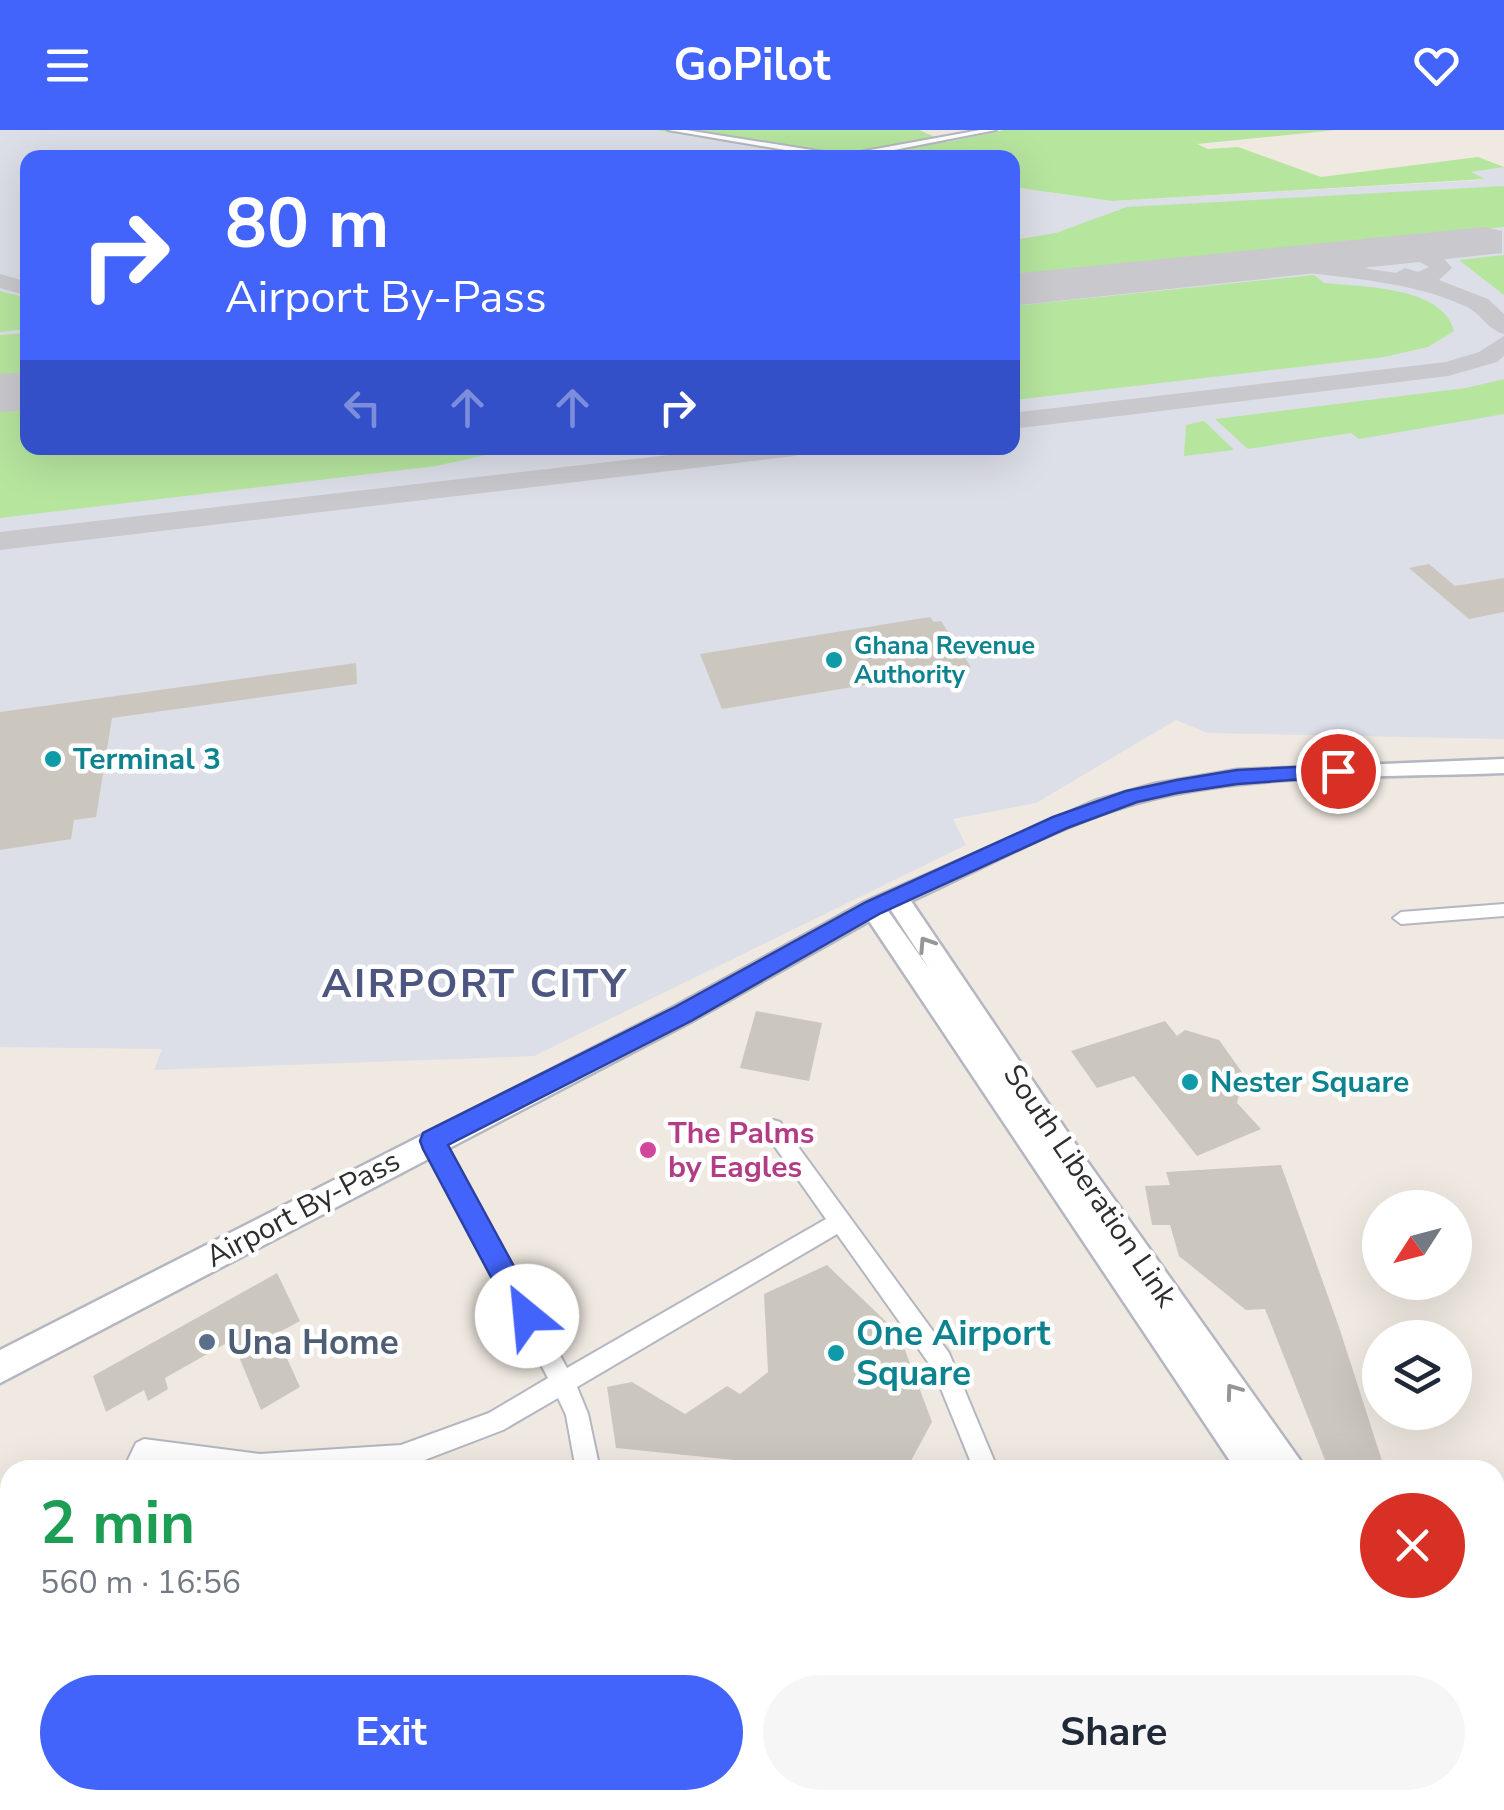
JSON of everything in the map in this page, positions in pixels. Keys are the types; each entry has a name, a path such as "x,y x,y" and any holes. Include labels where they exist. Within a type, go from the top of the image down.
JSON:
{"main road":[{"name":"Airport By-Pass","path":"0,1367 683,1014 885,903 1060,822 1144,793 1272,774 1504,766"},
{"name":"South Liberation Link","path":"885,903 978,1055 1136,1297 1249,1460"},
{"name":"South Liberation Link","path":"885,903 1283,1460"}],"street":[{"path":"672,130 799,150"},
{"path":"882,150 992,130"},
{"path":"1401,918 1504,910"},
{"path":"773,1128 941,1361 982,1460"},
{"path":"432,1141 563,1383 577,1414 586,1460"},
{"path":"354,1460 401,1457 496,1422 841,1221"},
{"path":"140,1460 144,1451 214,1460"}],"shaded area":[{"path":"0,130 655,130 776,150 20,150 20,455 1020,455 1020,188 1112,201 1482,180 1469,172 1504,167 1504,739 1207,733 1176,720 1036,803 953,819 966,845 534,1056 154,1070 162,1049 0,1047"}],"green space":[{"path":"655,130 919,130 947,142 1004,130 1336,130 1197,144 1208,149 1238,147 1321,177 1478,157 1504,167 1471,172 1485,179 1112,201 1020,188 1020,150 776,150"},
{"path":"1504,186 1504,227 1020,274 1020,239 1056,233 1127,207"},
{"path":"1504,255 1504,295 1459,260"},
{"path":"1314,275 1324,283 1378,288 1418,297 1447,316 1454,331 1428,347 1384,357 1020,399 1020,305"},
{"path":"0,291 20,296 20,330 0,332"},
{"path":"20,334 20,374 0,376 0,335"},
{"path":"1504,379 1504,414 1359,439 1351,433 1248,449 1215,419 1466,388"},
{"path":"20,409 20,455 486,455 436,466 0,518 0,411"},
{"path":"1204,421 1234,450 1184,456 1186,425"}],"building":[{"path":"1429,564 1455,586 1504,578 1504,612 1469,619 1409,568"},
{"name":"Ghana Revenue Authority","path":"930,617 934,622 941,621 971,667 722,709 700,654"},
{"name":"Terminal 3","path":"356,663 357,684 112,718 96,817 74,820 71,839 0,850 0,712"},
{"path":"756,1011 822,1023 809,1081 740,1068"},
{"name":"Nester Square","path":"1165,1021 1177,1036 1185,1030 1219,1040 1244,1075 1237,1103 1261,1129 1197,1156 1134,1076 1097,1088 1071,1051"},
{"path":"1281,1165 1362,1398 1362,1430 1372,1430 1382,1460 1325,1460 1265,1309 1246,1310 1179,1256 1170,1225 1152,1225 1145,1186 1170,1185 1166,1172"},
{"name":"One Airport Square","path":"827,1265 899,1334 932,1422 911,1460 735,1460 616,1448 607,1387 632,1382 685,1414 727,1386 740,1394 768,1372 764,1294"},
{"path":"277,1273 300,1321 276,1334 300,1387 261,1410 232,1340 165,1378 168,1389 148,1401 144,1390 106,1412 93,1376"}],"taxiway":[{"path":"1308,260 1353,246 1402,245 1425,253 1441,268 1431,276 1415,279"},
{"path":"1235,268 1305,266 1377,278 1415,279"},
{"path":"1405,275 1415,279"},
{"path":"1415,279 1480,304 1504,327"},
{"path":"0,281 20,287"},
{"path":"1020,420 1448,369 1488,357 1504,343"},
{"path":"0,541 735,455"}],"runway":[{"path":"1020,289 1484,242"},
{"path":"0,393 20,392"}],"place":[{"name":"Ghana Revenue Authority","path":"834,660"},
{"name":"Terminal 3","path":"53,759"},
{"name":"Nester Square","path":"1190,1082"},
{"name":"The Palms by Eagles","path":"648,1150"},
{"name":"Una Home","path":"207,1342"},
{"name":"One Airport Square","path":"836,1353"}],"district":[{"name":"AIRPORT CITY","path":"475,984"}],"route":[{"path":"527,1316 432,1141 683,1014 873,908 1060,822 1134,796 1177,787 1237,777 1338,771"}]}
